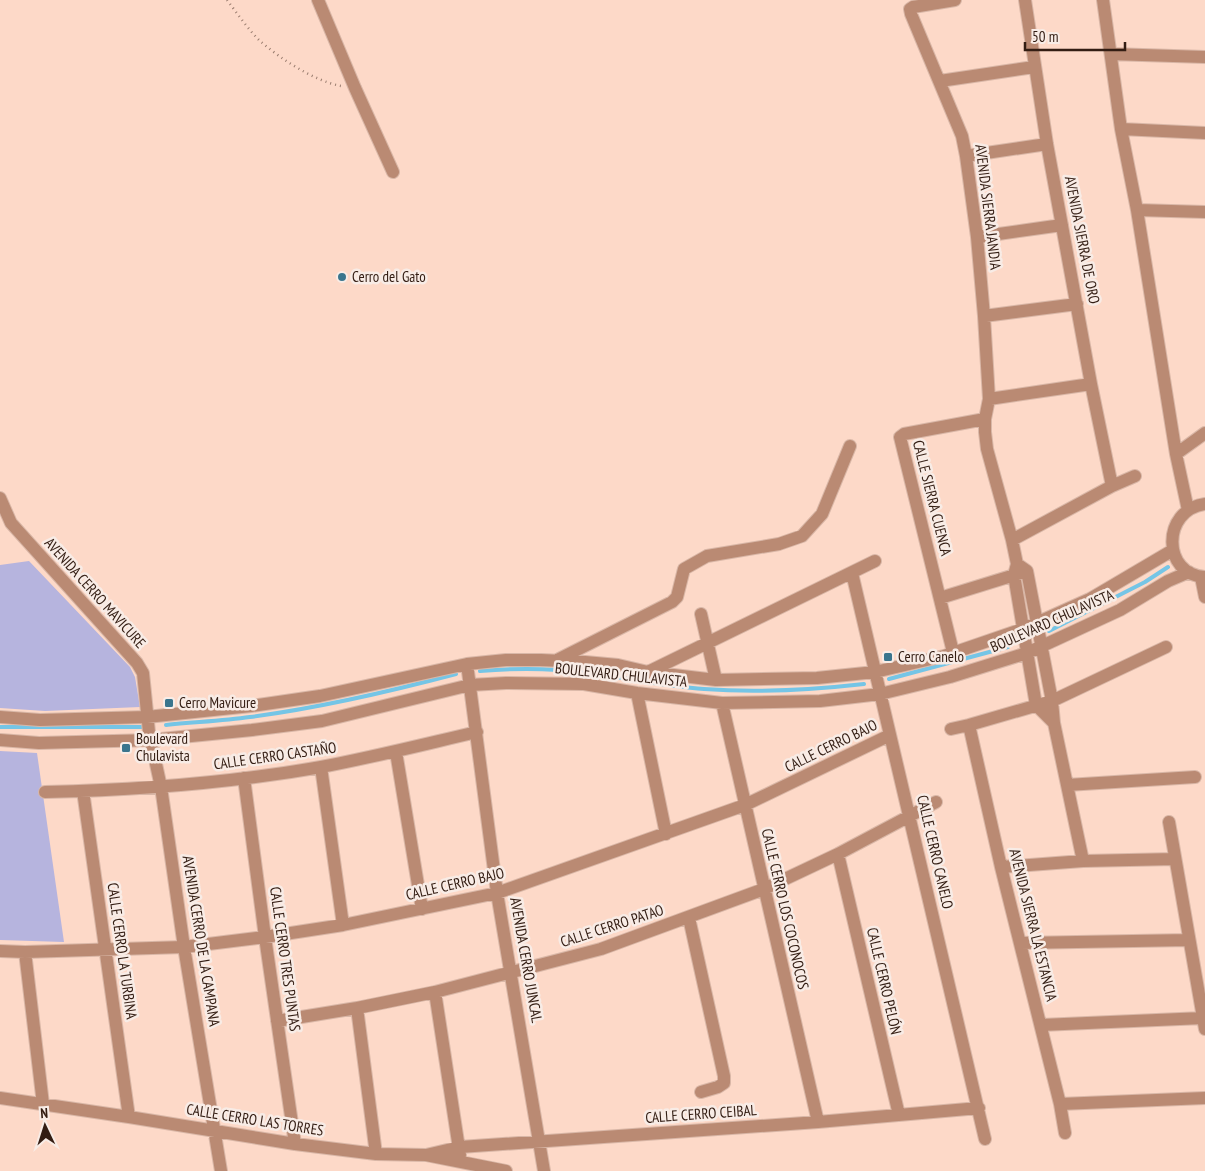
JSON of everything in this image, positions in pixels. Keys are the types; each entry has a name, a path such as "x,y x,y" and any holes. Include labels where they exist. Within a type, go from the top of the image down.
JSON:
{"street":[{"path":"318,0 393,172"},
{"name":"AVENIDA SIERRA JANDIA","path":"955,0 910,9 962,136 966,156 984,316 989,399 985,419 987,449 1019,570"},
{"name":"AVENIDA SIERRA DE ORO","path":"1025,0 1047,144 1091,384 1112,486"},
{"path":"1103,0 1121,129 1176,454 1188,510"},
{"path":"1111,54 1205,57"},
{"path":"940,81 1034,67"},
{"path":"1121,129 1205,133"},
{"path":"966,156 1047,144"},
{"path":"1136,210 1205,212"},
{"path":"976,237 1062,226"},
{"path":"984,316 1077,304"},
{"path":"989,399 1091,384"},
{"name":"CALLE SIERRA CUENCA","path":"953,652 900,437 904,434 985,419"},
{"path":"1176,454 1205,434"},
{"path":"557,660 672,602 677,597 684,568 707,556 779,544 802,536 822,514 850,446"},
{"path":"1012,540 1112,486 1135,476"},
{"name":"AVENIDA CERRO MAVICURE","path":"0,498 5,524 137,663 143,673 148,716"},
{"path":"1205,504 1188,510 1179,518 1174,528 1172,539 1173,550 1182,566 1189,572 1203,577 1205,597"},
{"name":"BOULEVARD CHULAVISTA","path":"0,717 40,720 148,716 251,706 320,696 467,664 506,660 557,660 618,665 648,672 716,680 817,678 875,672 944,656 1023,629 1090,599 1173,550"},
{"path":"648,672 876,561"},
{"path":"940,598 1019,570"},
{"path":"1019,570 1038,622 1054,723 1082,861"},
{"path":"1019,570 1023,629 1036,706 1054,723"},
{"name":"BOULEVARD CHULAVISTA","path":"0,740 39,743 151,740 252,730 322,721 470,685 506,683 584,684 637,693 722,703 820,701 880,694 950,678 1027,653 1120,610 1168,581 1189,572"},
{"name":"CALLE CERRO CANELO","path":"852,573 985,1139"},
{"path":"701,614 716,680"},
{"path":"951,729 1052,701 1166,648"},
{"name":"AVENIDA CERRO JUNCAL","path":"467,664 497,893 512,971 544,1171"},
{"path":"637,693 666,834"},
{"name":"CALLE CERRO LOS COCONOCOS","path":"722,703 818,1122"},
{"name":"AVENIDA CERRO DE LA CAMPANA","path":"148,716 161,787 184,947 221,1171"},
{"name":"AVENIDA SIERRA LA ESTANCIA","path":"969,725 1001,867 1066,1133"},
{"name":"CALLE CERRO CASTAÑO","path":"45,792 161,787 244,778 321,767 396,752 477,732"},
{"name":"CALLE CERRO BAJO","path":"0,950 25,952 184,947 343,925 497,893 745,805 890,735"},
{"path":"396,752 422,908"},
{"path":"321,767 343,925"},
{"path":"1067,785 1194,777"},
{"name":"CALLE CERRO TRES PUNTAS","path":"244,778 295,1144"},
{"name":"CALLE CERRO LA TURBINA","path":"83,791 129,1116"},
{"name":"CALLE CERRO PATAO","path":"277,1021 358,1008 435,992 600,949 764,889 838,854 936,802"},
{"path":"1041,1025 1204,1024 1169,822"},
{"name":"CALLE CERRO PELÓN","path":"838,854 899,1115"},
{"path":"1001,867 1082,861 1175,859"},
{"path":"689,918 724,1076 724,1083 718,1087 701,1092"},
{"path":"1021,943 1190,940"},
{"path":"25,952 43,1104"},
{"path":"435,992 461,1162"},
{"path":"358,1008 376,1154"},
{"name":"CALLE CERRO LAS TORRES","path":"0,1098 129,1116 295,1144 376,1154 426,1155 506,1171"},
{"path":"1060,1104 1205,1098"},
{"name":"CALLE CERRO CEIBAL","path":"426,1155 460,1147 540,1140 818,1122 979,1108"}],"path":[{"path":"227,0 259,40 293,66 331,84 355,88"}],"shaded area":[{"path":"29,561 130,667 135,677 140,707 45,711 0,708 0,565"},
{"path":"0,751 37,753 64,942 0,940"}],"waterway":[{"path":"1049,631 1145,582 1168,567"},
{"path":"889,679 1008,647"},
{"path":"480,671 547,669 675,686 744,691 824,688 864,684"},
{"path":"166,725 240,718 302,709 456,674"},
{"path":"0,727 142,727"}],"place":[{"name":"Cerro del Gato","path":"342,277"},
{"name":"Cerro Canelo","path":"888,657"},
{"name":"Cerro Mavicure","path":"169,703"},
{"name":"Boulevard Chulavista","path":"126,748"}]}
